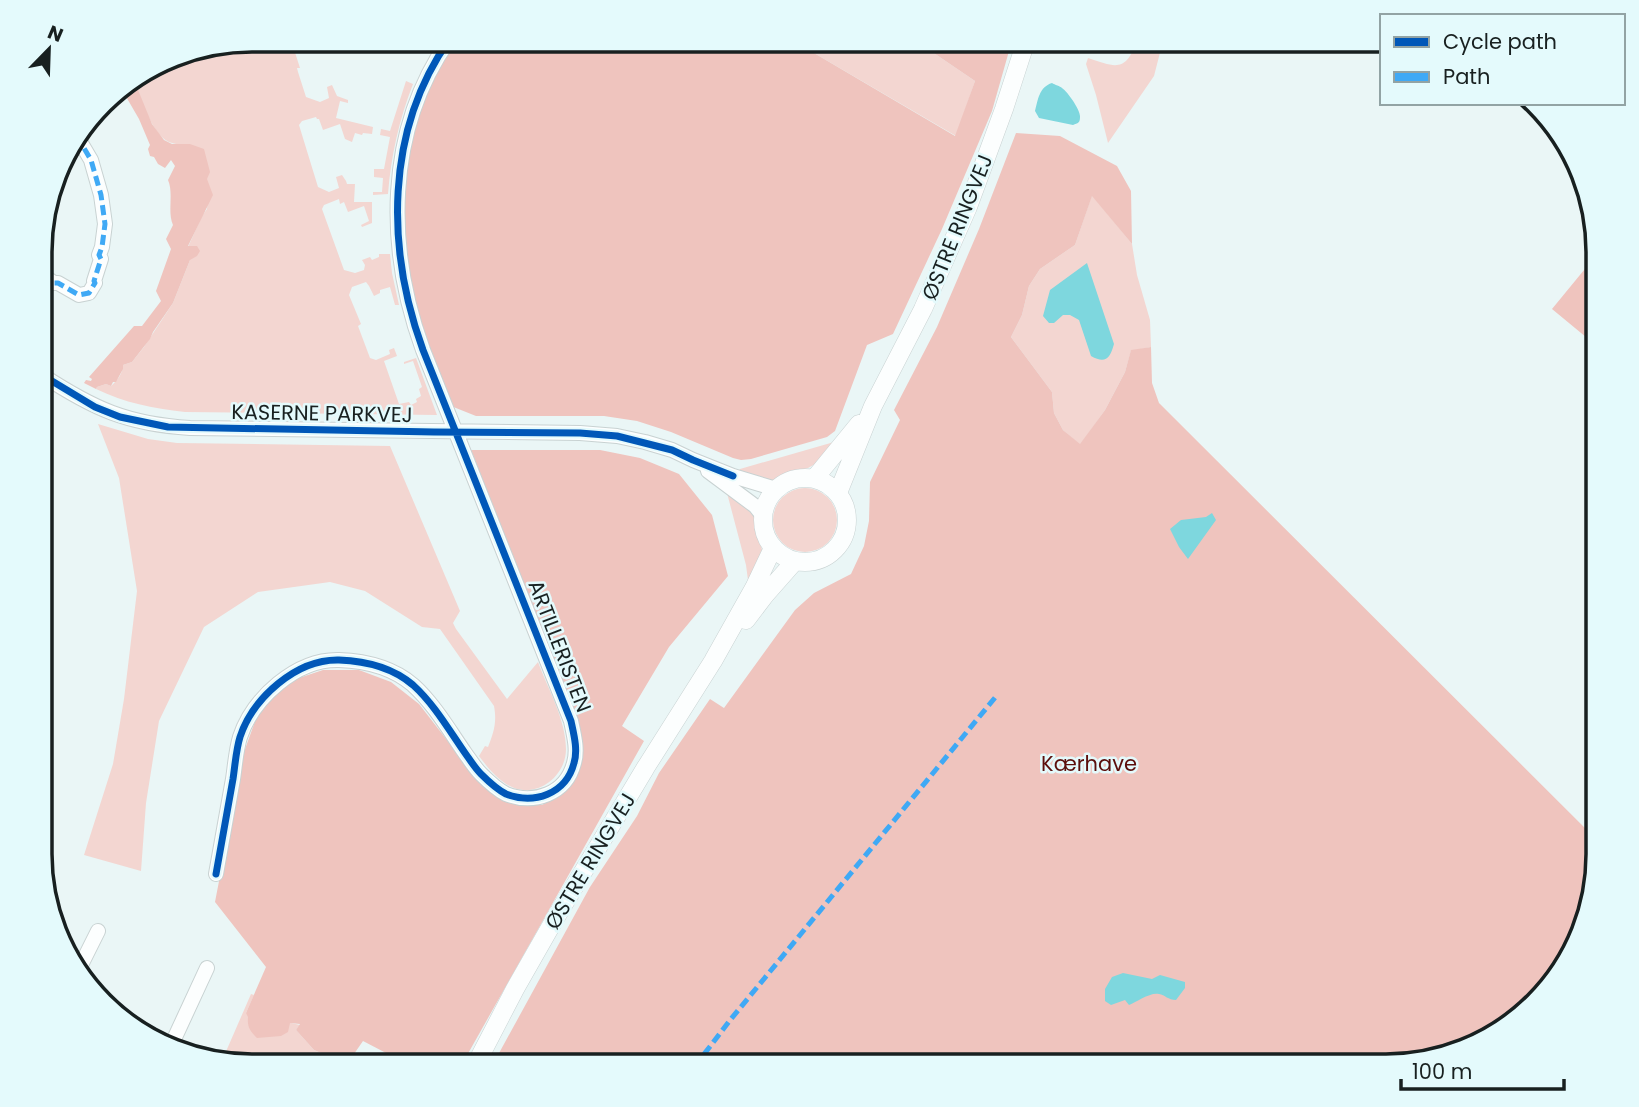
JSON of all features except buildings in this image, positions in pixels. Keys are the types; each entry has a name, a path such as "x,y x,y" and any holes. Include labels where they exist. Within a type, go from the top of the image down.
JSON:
{"main road":[{"name":"ØSTRE RINGVEJ","path":"838,493 873,406 923,309 968,207 1022,53"},
{"name":"ØSTRE RINGVEJ","path":"814,479 873,406"},
{"path":"794,479 814,479 827,484 838,493 846,507 848,523 840,545 825,558 815,562 795,561 773,548 764,530 763,516 767,501 776,489 794,479"},
{"name":"ØSTRE RINGVEJ","path":"481,1054 556,917 713,661 773,548"},
{"name":"ØSTRE RINGVEJ","path":"713,661 795,561"}],"street":[{"name":"ARTILLERISTEN","path":"216,874 240,737 256,706 275,686 300,668 330,660 360,661 388,670 412,685 431,705 479,773 504,793 520,798 539,798 556,791 568,778 575,763 576,746 571,721 423,350 412,317 401,266 399,181 407,131 425,80 441,53"},
{"path":"53,282 74,294 89,293 95,283 101,259 99,255 105,224 99,185 91,160 83,147"},
{"name":"KASERNE PARKVEJ","path":"53,381 95,407 120,417 169,427 580,433 617,436 672,450 776,489"},
{"name":"KASERNE PARKVEJ","path":"693,460 755,506 763,516"},
{"path":"83,960 98,930"},
{"path":"174,1038 207,968"}],"shaded area":[{"path":"295,53 306,97 320,102 329,98 327,87 332,85 337,96 348,100 348,103 340,101 336,118 373,127 372,134 355,133 352,142 345,139 340,124 323,130 316,117 302,121 299,125 318,187 329,192 339,188 336,177 342,175 347,184 355,184 354,202 372,202 372,223 362,227 361,225 369,221 364,206 348,212 344,202 340,204 339,199 324,205 322,209 344,270 355,273 364,270 362,260 370,257 372,260 379,257 379,254 390,254 399,305 395,305 390,287 380,290 380,293 374,296 366,282 352,287 349,295 361,324 358,326 370,358 376,360 390,354 389,350 394,348 397,356 384,361 399,404 409,402 411,405 421,396 419,389 422,387 413,361 404,364 416,358 437,415 185,412 139,404 96,389 106,384 111,386 115,382 123,365 132,362 173,303 190,260 188,247 207,209 209,187 190,144 165,140 148,116 138,89 164,73 188,63 227,54"},
{"path":"814,53 934,53 975,81 956,136"},
{"path":"1132,53 1160,53 1154,76 1108,143 1086,64 1088,58 1118,65"},
{"path":"406,81 413,84 396,138 388,194 373,195 373,192 382,192 383,178 374,177 374,169 384,169 390,137 380,135 381,129 390,131"},
{"path":"1092,195 1132,244 1137,275 1150,320 1151,347 1131,351 1125,372 1105,410 1080,445 1063,430 1054,413 1052,392 1011,337 1022,315 1029,286 1040,269 1075,245"},
{"path":"98,424 148,439 177,443 390,446 460,611 453,623 456,629 507,699 538,662 560,716 565,738 565,759 556,775 542,786 524,790 503,782 486,765 479,756 485,746 488,747 492,737 494,706 440,629 422,627 365,591 330,582 258,592 204,627 159,721 146,803 141,871 84,855 113,764 137,591 119,478"},
{"path":"834,442 817,463 775,480 768,482 738,472 740,469"},
{"path":"805,488 817,490 828,497 835,508 835,532 828,543 817,550 805,552 793,550 782,543 775,532 773,520 775,508 782,497 793,490"},
{"path":"727,493 748,504 755,516 763,553 751,583 748,580"},
{"path":"251,994 254,995 246,1013 300,1025 296,1030 314,1050 323,1054 253,1054 225,1053"}],"green space":[{"path":"449,53 814,53 955,136 975,81 934,53 1008,53 992,111 942,229 893,334 867,345 835,431 827,437 741,460 637,421 604,416 476,416 451,406 435,368 407,276 403,197 414,124 431,78"},
{"path":"138,89 152,124 164,140 172,144 190,144 204,149 210,172 207,179 213,195 188,246 197,246 200,251 190,260 173,303 132,362 123,365 116,382 111,386 106,384 96,389 84,383 86,380 91,381 89,377 134,326 142,326 161,301 156,291 171,249 166,239 173,225 168,180 175,166 171,160 165,168 150,156 150,145 127,98"},
{"name":"Kærhave","path":"1016,133 1060,136 1117,166 1131,191 1132,244 1092,196 1075,245 1040,269 1029,286 1022,315 1011,337 1052,392 1054,413 1063,430 1080,444 1105,410 1125,372 1131,350 1151,347 1152,383 1159,403 1586,829 1583,893 1566,943 1537,986 1508,1013 1463,1039 1412,1053 499,1054 590,887 637,816 659,773 710,699 724,708 795,610 814,593 851,574 864,546 869,521 870,482 900,420 894,410 937,327"},
{"path":"1586,268 1586,337 1552,309"},
{"path":"471,450 600,450 640,458 679,474 712,515 728,576 669,647 622,726 644,741 468,1054 388,1054 363,1041 354,1054 323,1054 314,1050 296,1030 300,1024 290,1023 288,1032 281,1036 257,1038 249,1026 246,1013 266,967 215,902 244,752 257,716 273,696 293,680 323,670 359,670 391,682 419,704 471,771 497,796 520,805 542,805 563,793 578,772 575,714"}],"water":[{"path":"1052,83 1065,90 1074,102 1080,114 1077,123 1073,125 1039,118 1035,111 1040,94"},
{"path":"1087,263 1114,344 1109,356 1103,360 1091,356 1079,320 1063,315 1054,323 1049,323 1043,316 1050,290"},
{"path":"1212,513 1216,520 1188,559 1170,529 1181,520 1206,517"},
{"path":"1123,973 1152,979 1160,975 1185,982 1185,988 1176,1000 1155,994 1129,1005 1125,1000 1111,1005 1105,1001 1105,989 1112,977"}],"marked path":[{"path":"53,282 79,295 89,293 95,283 101,259 99,255 105,224 101,195 91,160 83,147"},
{"path":"704,1054 998,694"}],"cycle path":[{"path":"216,874 238,747 246,722 255,708 278,684 307,666 323,661 339,660 378,666 405,679 421,692 479,772 506,794 527,798 548,794 564,782 574,763 576,748 571,721 423,350 402,272 398,191 403,151 413,113 428,75 441,53"},
{"path":"53,382 95,407 120,417 168,427 580,433 617,436 672,450 733,476"}]}
